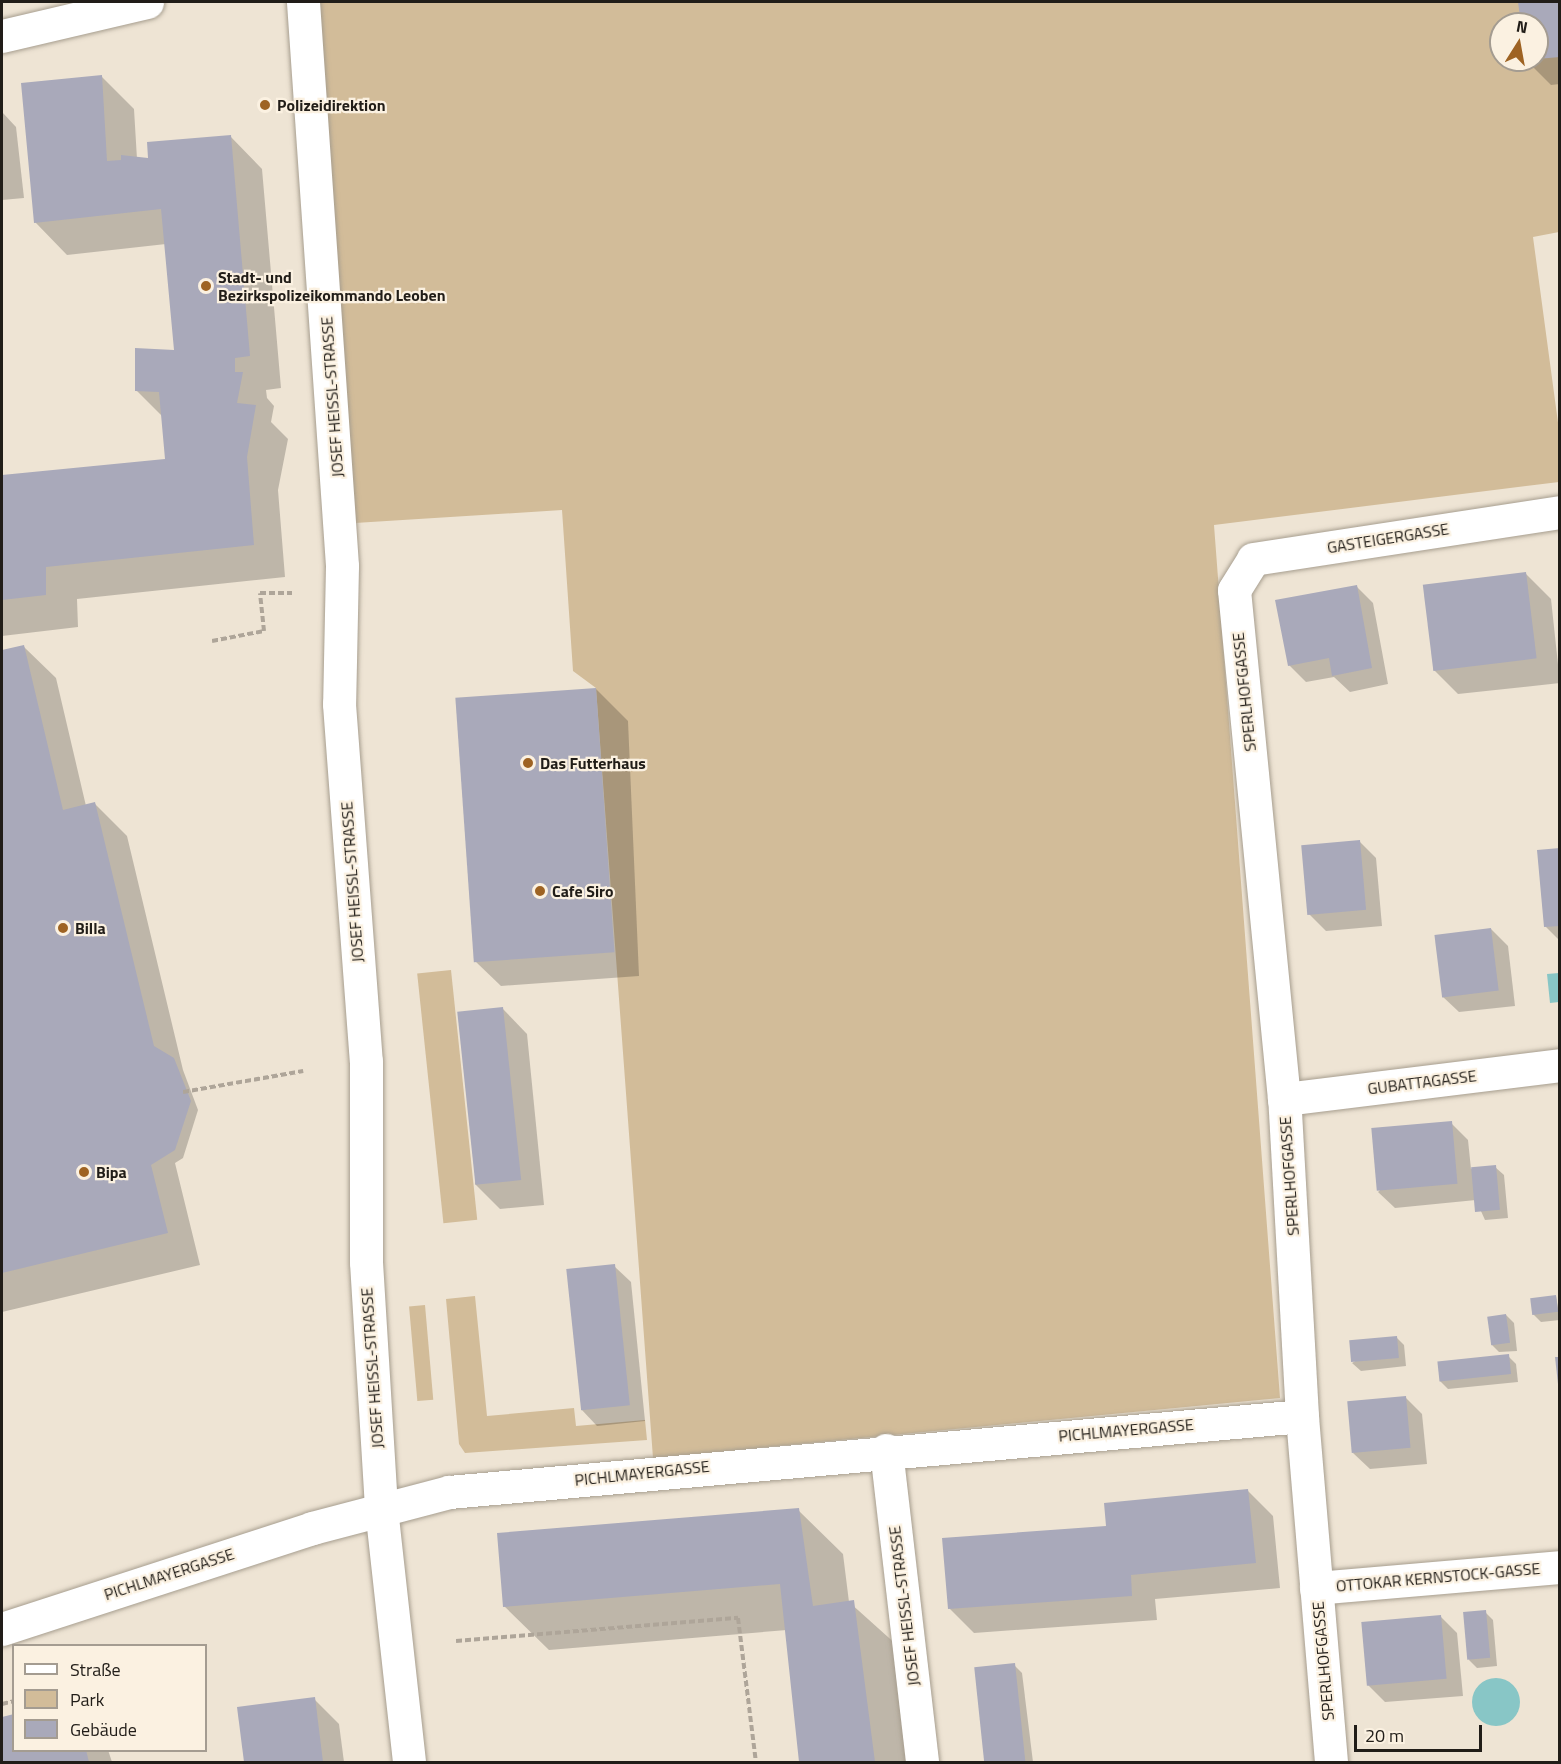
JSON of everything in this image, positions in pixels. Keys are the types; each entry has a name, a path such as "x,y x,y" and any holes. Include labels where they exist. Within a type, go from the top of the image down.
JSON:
{"street":[{"path":"2,36 147,2"},
{"name":"JOSEF HEISSL-STRASSE","path":"303,2 342,566 339,704 366,1061 366,1262 381,1508 409,1762"},
{"name":"GASTEIGERGASSE","path":"1234,590 1254,559 1560,512"},
{"name":"SPERLHOFGASSE","path":"1234,590 1284,1099 1302,1416 1332,1762"},
{"name":"GUBATTAGASSE","path":"1284,1099 1560,1065"},
{"name":"PICHLMAYERGASSE","path":"2,1629 381,1508 450,1492 886,1450 1302,1416"},
{"name":"JOSEF HEISSL-STRASSE","path":"886,1450 922,1762"},
{"name":"OTTOKAR KERNSTOCK-GASSE","path":"1316,1588 1560,1567"}],"path":[{"path":"212,641 264,631 261,593 292,593"},
{"path":"183,1092 303,1071"},
{"path":"456,1641 738,1618 756,1762"}],"green space":[{"path":"303,2 1559,2 1559,232 1533,237 1559,430 1559,482 1214,525 1280,1398 653,1458 596,688 573,671 562,510 339,524"},
{"path":"451,970 477,1220 443,1223 417,974"},
{"path":"475,1296 487,1416 574,1408 576,1426 645,1420 647,1440 465,1453 459,1444 446,1299"},
{"path":"425,1305 433,1400 417,1401 409,1306"}],"water":[{"path":"1559,973 1559,1002 1550,1003 1547,974"},
{"path":"1496,1678 1513,1685 1520,1702 1513,1719 1496,1726 1479,1719 1472,1702 1479,1685"}],"building":[{"path":"1518,2 1560,2 1560,57 1549,58 1549,12 1519,12"},
{"name":"Stadt- und Bezirkspolizeikommando Leoben","path":"102,75 107,161 121,160 121,155 148,158 147,142 231,135 250,356 235,358 235,372 243,372 237,403 256,405 247,457 254,545 46,567 46,595 2,600 2,475 165,459 159,392 135,391 135,348 174,350 161,209 34,223 21,83"},
{"path":"1526,572 1537,658 1433,671 1423,585"},
{"path":"1357,585 1372,668 1332,676 1329,658 1288,666 1275,600"},
{"name":"Billa","path":"24,645 63,810 95,802 154,1046 174,1058 191,1101 175,1150 151,1165 168,1233 2,1273 2,650"},
{"path":"596,688 614,952 474,962 455,698"},
{"path":"1360,840 1366,910 1307,915 1301,845"},
{"path":"1560,848 1560,926 1544,927 1537,850"},
{"path":"1491,928 1499,991 1442,997 1434,935"},
{"path":"503,1007 521,1180 475,1185 457,1012"},
{"path":"1452,1121 1457,1184 1377,1191 1371,1128"},
{"path":"1496,1165 1500,1210 1475,1212 1471,1167"},
{"path":"615,1264 630,1405 581,1410 566,1269"},
{"path":"1556,1295 1558,1312 1532,1315 1530,1298"},
{"path":"1506,1314 1510,1343 1491,1345 1487,1317"},
{"path":"1397,1336 1399,1358 1351,1362 1349,1340"},
{"path":"1509,1354 1511,1374 1439,1381 1437,1362"},
{"path":"1555,1357 1560,1357 1560,1384 1558,1384"},
{"path":"1406,1396 1411,1448 1352,1453 1347,1401"},
{"path":"1248,1489 1256,1563 1131,1575 1132,1596 948,1609 942,1538 1106,1526 1104,1503"},
{"path":"799,1508 813,1606 854,1600 875,1762 799,1762 780,1584 503,1607 497,1533"},
{"path":"1486,1610 1490,1658 1467,1660 1463,1612"},
{"path":"1441,1615 1447,1679 1367,1686 1361,1622"},
{"path":"1015,1663 1025,1762 984,1762 974,1667"},
{"path":"315,1697 323,1762 244,1762 237,1707"},
{"path":"12,1714 12,1752 86,1752 89,1762 2,1762 2,1717"}],"place":[{"name":"Polizeidirektion","path":"265,105"},
{"name":"Stadt- und Bezirkspolizeikommando Leoben","path":"206,286"},
{"name":"Das Futterhaus","path":"528,763"},
{"name":"Cafe Siro","path":"540,891"},
{"name":"Billa","path":"63,928"},
{"name":"Bipa","path":"84,1172"}]}
